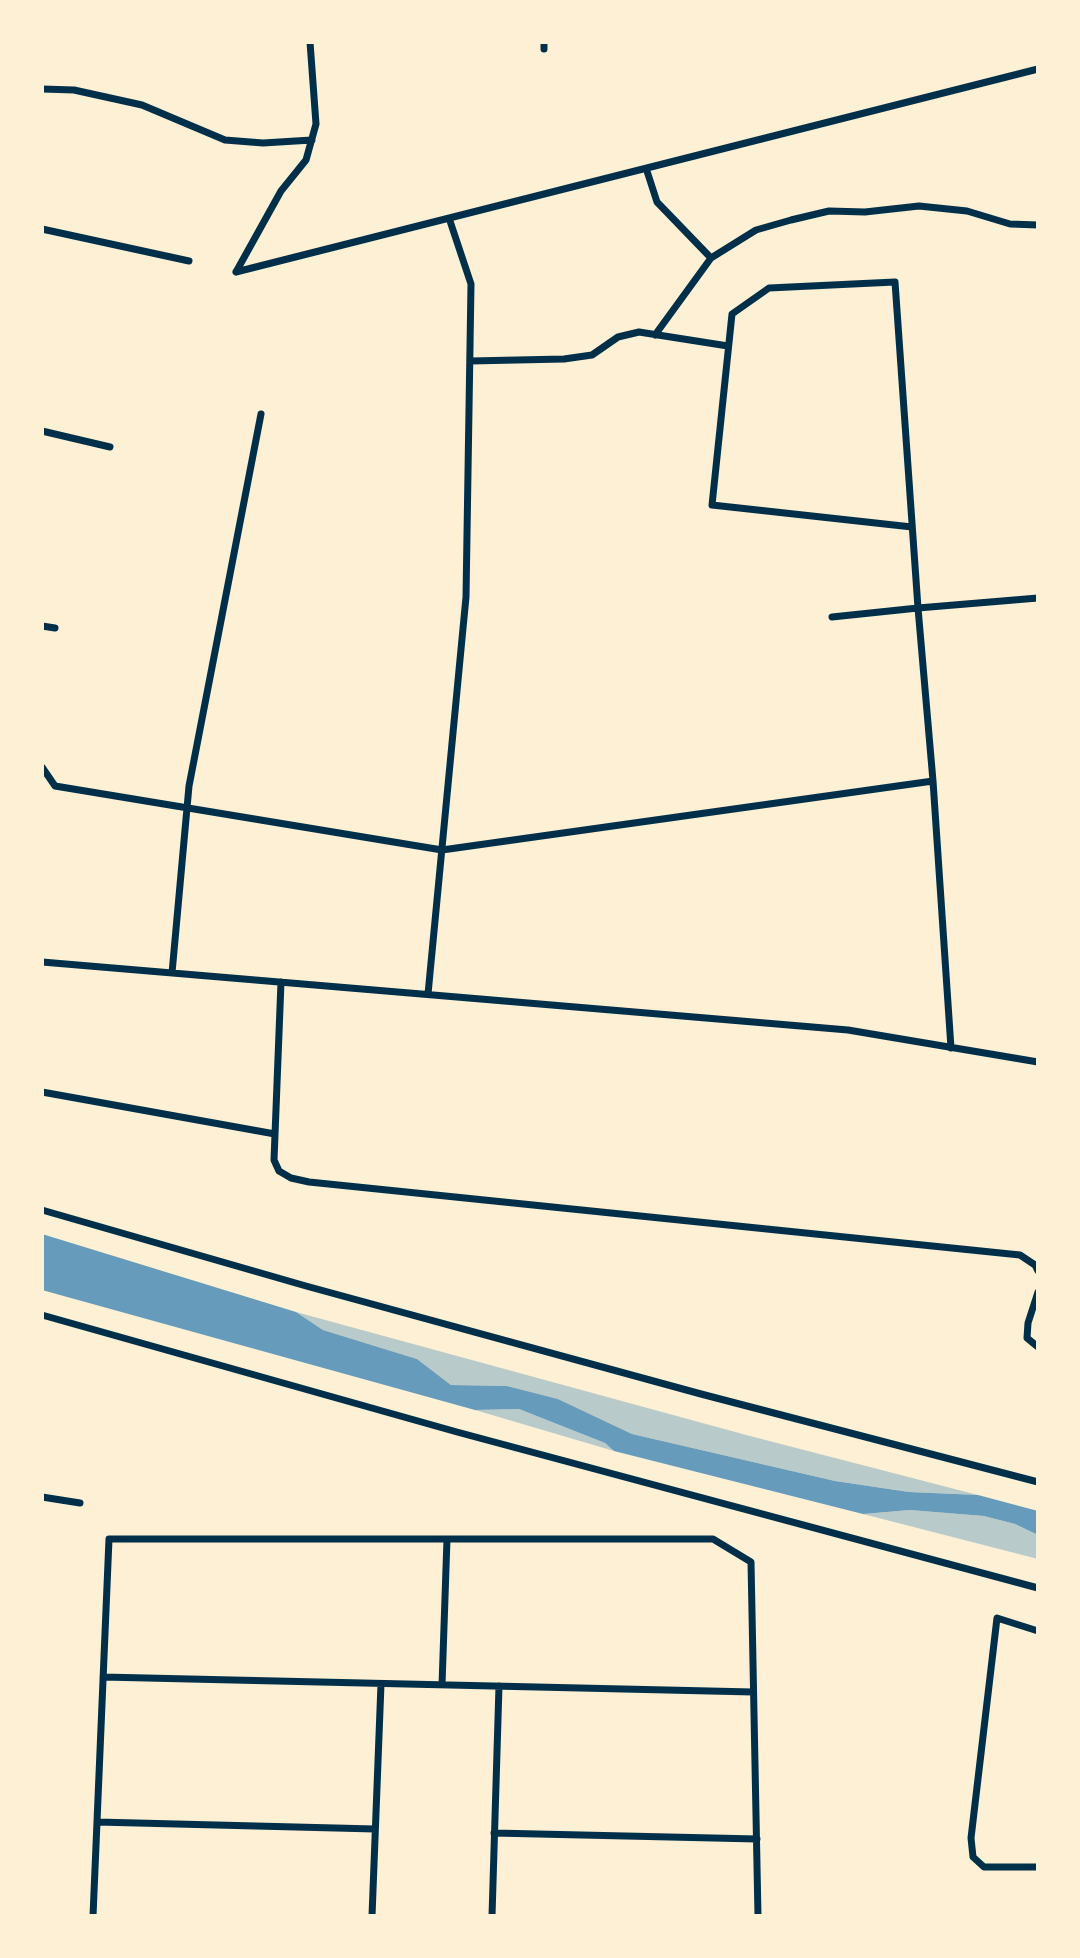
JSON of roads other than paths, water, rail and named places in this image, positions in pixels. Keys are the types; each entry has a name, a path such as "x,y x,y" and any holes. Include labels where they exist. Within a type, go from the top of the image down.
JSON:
{"street":[{"path":"310,42 316,124 306,160 281,191 236,272 1038,69"},
{"path":"42,89 74,90 142,105 225,140 262,143 312,140"},
{"path":"646,168 657,202 711,258"},
{"path":"655,335 711,258 756,230 829,211 865,212 919,206 967,211 1010,224 1038,225"},
{"path":"428,994 466,597 471,284 449,218"},
{"path":"42,229 189,261"},
{"path":"912,527 712,505 732,314 769,288 895,282 951,1048"},
{"path":"470,361 564,359 592,355 618,337 639,332 728,346"},
{"path":"172,973 189,786 261,414"},
{"path":"42,431 110,447"},
{"path":"832,617 1038,598"},
{"path":"42,625 55,628"},
{"path":"42,767 55,786 442,850 933,780"},
{"path":"42,962 848,1030 1038,1062"},
{"path":"281,982 274,1160 279,1171 291,1178 1020,1255 1035,1265 1038,1271"},
{"path":"42,1092 275,1134"},
{"path":"42,1210 358,1301 1038,1482"},
{"path":"1038,1292 1028,1324 1027,1339 1038,1347"},
{"path":"42,1315 457,1432 1038,1588"},
{"path":"42,1497 80,1503"},
{"path":"93,1916 109,1539 713,1539 751,1562 758,1916"},
{"path":"442,1685 447,1539"},
{"path":"1038,1631 997,1618 971,1838 973,1857 984,1867 1038,1867"},
{"path":"103,1677 754,1692"},
{"path":"372,1916 381,1684"},
{"path":"492,1916 499,1686"},
{"path":"97,1822 375,1829"},
{"path":"494,1833 757,1839"}],"water":[{"path":"42,1234 296,1312 323,1330 417,1359 451,1385 507,1386 558,1399 632,1434 835,1481 909,1492 978,1495 1038,1511 1038,1535 1015,1524 984,1516 910,1510 863,1514 614,1451 605,1443 519,1409 475,1410 42,1290"}]}
